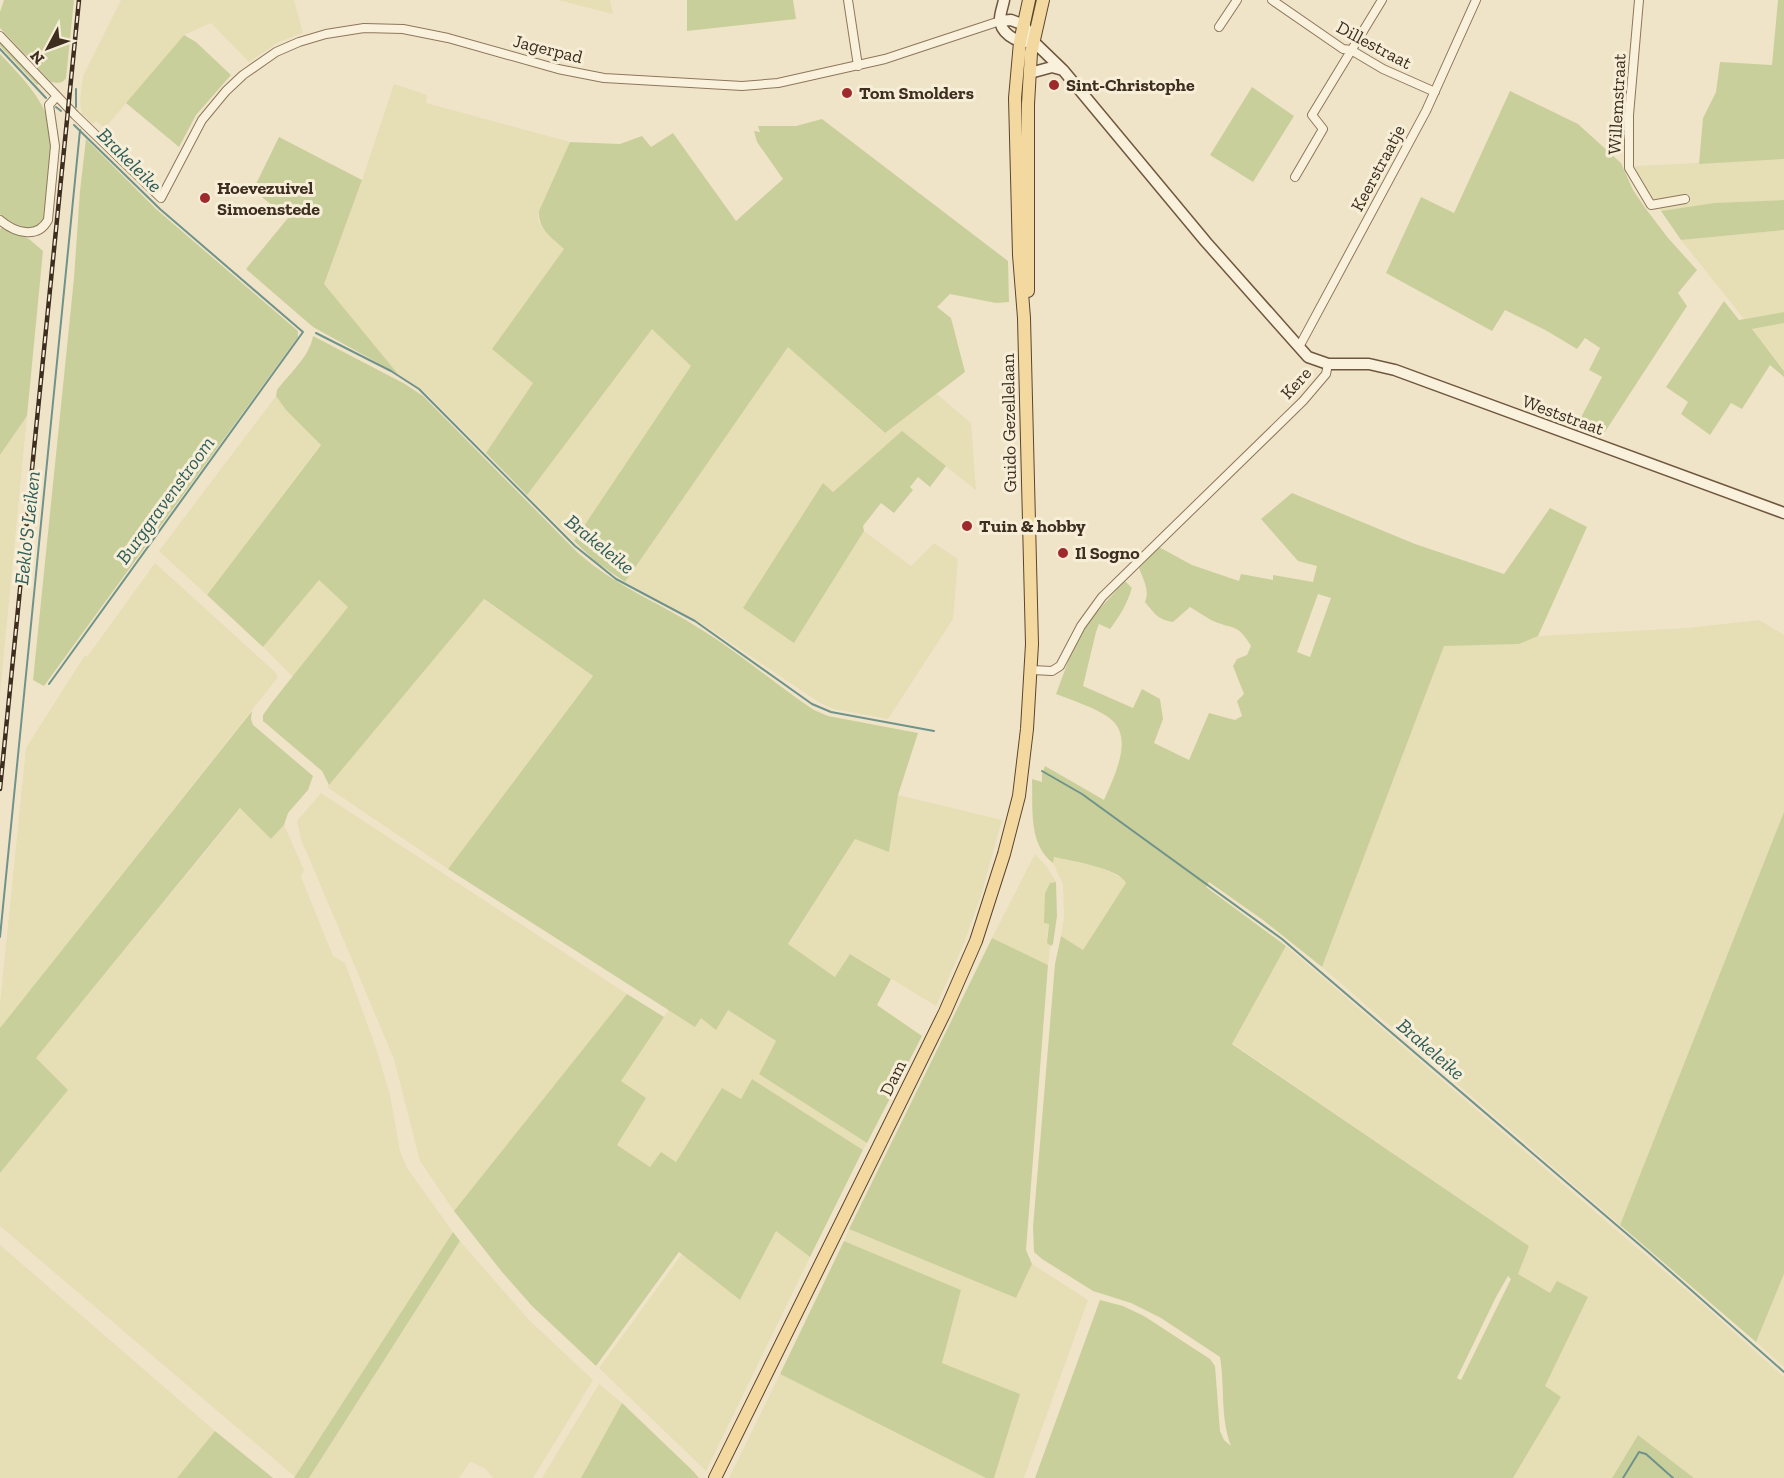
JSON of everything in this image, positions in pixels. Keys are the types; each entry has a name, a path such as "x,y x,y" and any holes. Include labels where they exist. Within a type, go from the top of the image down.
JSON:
{"main road":[{"name":"Guido Gezellelaan","path":"1023,152 1015,98 1020,42 1029,0"},
{"name":"Guido Gezellelaan","path":"1032,670 1024,318 1028,305 1023,223 1023,152 1034,42 1043,0"},
{"name":"Dam","path":"715,1478 927,1049 976,941 1004,854 1019,796 1026,748 1032,670"}],"street":[{"path":"848,0 858,66"},
{"path":"1004,0 1000,21 1005,32 1020,42 1034,42"},
{"path":"1219,27 1237,0"},
{"name":"Dillestraat","path":"1272,0 1344,49 1352,50 1383,69 1435,92"},
{"path":"1295,177 1323,129 1312,115 1382,0"},
{"name":"Keerstraatje","path":"1299,347 1435,92 1476,0"},
{"name":"Willemstraat","path":"1639,0 1629,115 1629,168 1652,205 1685,199"},
{"path":"1000,21 1011,20 1024,25"},
{"name":"Jagerpad","path":"57,96 161,198 202,120 226,91 243,75 276,52 326,34 364,28 403,29 440,36 569,72 604,78 759,86 885,59 1000,21"},
{"name":"Kere","path":"1024,25 1034,42 1063,70 1206,242 1299,347 1308,357 1328,364 1326,374 1309,395 1102,597 1074,638 1060,666 1052,671 1032,670"},
{"path":"0,36 57,96 49,105 55,146 48,220 41,229 29,233 1,222"},
{"path":"1030,73 1052,67 1063,70"},
{"name":"Weststraat","path":"1328,364 1369,364 1395,370 1784,513"}],"shaded area":[{"path":"121,0 294,0 303,33 279,42 249,62 211,23 184,35 105,128 96,121 93,124 82,114 81,91 83,76"},
{"path":"558,0 610,0 613,14"},
{"path":"394,84 427,95 426,103 570,142 539,211 538,221 564,249 492,349 534,383 486,453 426,393 398,374 323,284 362,180"},
{"path":"1784,159 1784,200 1714,203 1661,211 1643,185 1634,166"},
{"path":"1784,230 1784,312 1744,319 1681,240"},
{"path":"1784,323 1784,370 1752,329"},
{"path":"652,328 691,366 574,541 527,495"},
{"path":"788,346 884,433 937,394 971,423 976,490 902,432 833,492 824,484 794,643 864,531 911,566 934,543 958,559 953,619 888,719 834,709 820,703 698,621 625,582"},
{"path":"276,396 286,410 321,444 207,595 159,551"},
{"path":"27,416 0,694 0,455"},
{"path":"155,563 278,677 0,1028 0,1004 26,748 85,655 87,657"},
{"path":"319,580 349,607 293,677 263,647"},
{"path":"483,599 593,676 448,869 327,787"},
{"path":"1759,620 1784,635 1784,812 1620,1225 1322,967 1444,645 1519,644 1538,636 1687,628"},
{"path":"321,793 627,994 454,1211 420,1161 394,1059 301,839 297,821"},
{"path":"898,795 1002,820 982,892 965,941 936,1006 851,954 836,977 788,945 855,839 889,851"},
{"path":"241,808 271,839 284,825 304,870 301,877 333,956 345,963 376,1048 390,1095 400,1151 407,1168 453,1232 295,1477 0,1226 0,1173 68,1090 35,1059"},
{"path":"1035,854 1047,867 1056,882 1050,883 1045,893 1049,924 1047,936 1050,946 1048,965 992,938"},
{"path":"1053,857 1099,867 1126,880 1126,884 1083,950 1061,936 1064,918 1063,884 1053,863"},
{"path":"1286,946 1784,1377 1784,1478 1694,1478 1638,1435 1612,1478 1513,1478 1561,1397 1545,1387 1550,1294 1517,1274 1529,1246 1232,1043"},
{"path":"669,1009 695,1026 700,1018 728,1010 776,1041 759,1074 867,1143 863,1150 752,1079 741,1099 722,1089 676,1162 650,1167 616,1145 645,1098 621,1081"},
{"path":"849,1229 1016,1298 1032,1264 1088,1300 1024,1478 994,1478 1020,1394 942,1363 961,1290 844,1241"},
{"path":"776,1231 810,1257 706,1471 599,1368 682,1254 740,1300"},
{"path":"460,1241 529,1320 593,1380 533,1478 493,1478 485,1468 470,1462 459,1478 309,1478"},
{"path":"0,1245 215,1431 177,1478 0,1478"},
{"path":"1784,1274 1784,1367 1756,1342"},
{"path":"780,1374 986,1478 729,1478"},
{"path":"599,1384 622,1403 581,1478 542,1478"}],"green space":[{"path":"4,0 74,0 66,78 63,81 51,82 0,28 0,12"},
{"path":"687,0 793,0 796,19 687,31"},
{"path":"1778,0 1784,0 1784,159 1699,164 1703,118 1716,92 1720,62 1772,65"},
{"path":"184,35 196,42 231,75 196,115 179,147 126,103"},
{"path":"0,39 40,81 39,84 37,85 0,46"},
{"path":"0,54 35,94 52,131 52,161 47,213 43,224 30,229 10,223 0,214"},
{"path":"1252,87 1294,116 1253,182 1210,155"},
{"path":"1510,91 1578,124 1621,163 1633,190 1646,209 1697,270 1678,293 1687,306 1601,438 1575,429 1602,377 1589,370 1600,348 1585,338 1577,349 1505,310 1492,331 1386,273 1421,197 1454,213"},
{"path":"822,119 1008,261 1009,302 996,303 950,294 937,307 951,318 965,372 885,433 788,347 625,582 596,562 574,541 691,366 652,329 527,495 486,453 533,383 492,349 564,249 543,228 539,211 570,142 620,144 642,136 651,147 673,133 736,221 783,179 757,142 754,131 760,132 758,126 796,126"},
{"path":"279,137 362,180 324,284 398,374 313,327 246,269 288,218 253,190"},
{"path":"86,139 156,209 298,331 298,337 44,686 33,680"},
{"path":"1784,200 1784,230 1681,240 1661,211 1714,203"},
{"path":"3,227 29,239 43,251 27,416 0,455 0,229"},
{"path":"1724,301 1739,320 1784,312 1784,323 1752,329 1784,371 1784,377 1770,365 1742,409 1731,403 1710,435 1681,414 1688,402 1666,387"},
{"path":"313,336 405,384 423,396 577,552 607,575 716,639 814,710 828,716 918,733 898,795 889,852 855,839 788,944 835,977 850,954 891,979 877,1005 922,1036 867,1143 759,1074 776,1041 728,1010 716,1030 701,1018 695,1027 448,869 593,676 484,599 329,785 322,771 263,721 263,715 273,701 348,607 319,580 263,647 207,595 321,445 286,410 276,396 277,390 308,351"},
{"path":"902,431 946,466 930,487 918,477 910,487 913,490 894,513 881,503 863,526 864,531 794,643 743,608 823,483 833,492"},
{"path":"1292,493 1415,544 1504,574 1550,508 1587,527 1538,636 1519,644 1444,646 1322,967 1263,920 1209,882 1206,887 1286,946 1232,1044 1529,1246 1518,1274 1550,1293 1557,1281 1588,1297 1545,1386 1561,1397 1513,1478 1035,1478 1100,1300 1123,1306 1144,1316 1210,1359 1215,1366 1220,1431 1224,1440 1231,1446 1225,1424 1220,1357 1161,1318 1131,1303 1093,1291 1034,1252 1033,1227 1055,964 1061,936 1083,950 1126,883 1122,878 1105,869 1054,857 1053,863 1045,855 1039,846 1034,825 1032,779 1042,782 1045,766 1104,800 1120,757 1121,735 1116,725 1097,710 1056,694 1075,643 1093,616 1125,581 1132,588 1128,599 1110,629 1099,624 1083,686 1133,708 1142,689 1160,699 1163,719 1154,743 1189,760 1209,713 1235,720 1242,716 1237,701 1244,694 1233,666 1237,659 1247,655 1251,646 1246,638 1238,630 1211,620 1190,607 1173,622 1160,618 1145,602 1146,589 1139,568 1159,547 1192,565 1239,581 1241,574 1273,580 1273,575 1313,582 1317,566 1298,561 1261,519","holes":["1318,594 1331,598 1310,657 1297,652","1508,1276 1511,1279 1461,1380 1457,1378"]},
{"path":"252,711 253,725 313,776 308,790 288,813 284,825 271,839 240,808 36,1058 68,1090 0,1173 0,1028"},
{"path":"1784,812 1784,1274 1756,1342 1620,1225"},
{"path":"1056,882 1057,916 1051,946 1047,943 1049,924 1044,923 1045,893 1050,883"},
{"path":"992,938 1048,965 1026,1250 1032,1264 1016,1298 849,1229"},
{"path":"627,994 664,1017 621,1081 646,1098 617,1145 650,1167 661,1152 676,1162 722,1088 741,1099 752,1079 863,1150 810,1257 776,1231 740,1300 679,1252 596,1366 532,1306 454,1211"},
{"path":"453,1232 460,1241 309,1478 294,1478"},
{"path":"844,1241 961,1290 942,1363 1020,1394 994,1478 986,1478 780,1374"},
{"path":"622,1403 693,1471 699,1478 581,1478"},
{"path":"215,1431 273,1478 177,1478"},
{"path":"1638,1435 1694,1478 1612,1478"}],"waterway":[{"name":"Eeklo'S Leiken","path":"0,49 46,98"},
{"path":"76,89 76,107"},
{"name":"Eeklo'S Leiken","path":"56,107 61,111"},
{"name":"Burggravenstroom","path":"49,684 303,332 160,209 74,125"},
{"name":"Eeklo'S Leiken","path":"0,937 80,130"},
{"name":"Brakeleike","path":"316,333 391,371 419,389 575,546 616,579 695,621 812,704 831,712 934,731"},
{"name":"Brakeleike","path":"1042,771 1082,794 1282,939 1648,1252 1784,1372"},
{"path":"1623,1478 1639,1452 1646,1454 1673,1478"}],"railway":[{"path":"0,789 79,0"}],"place":[{"name":"Sint-Christophe","path":"1054,85"},
{"name":"Tom Smolders","path":"847,93"},
{"name":"Hoevezuivel Simoenstede","path":"205,198"},
{"name":"Tuin & hobby","path":"967,526"},
{"name":"Il Sogno","path":"1063,553"}]}
